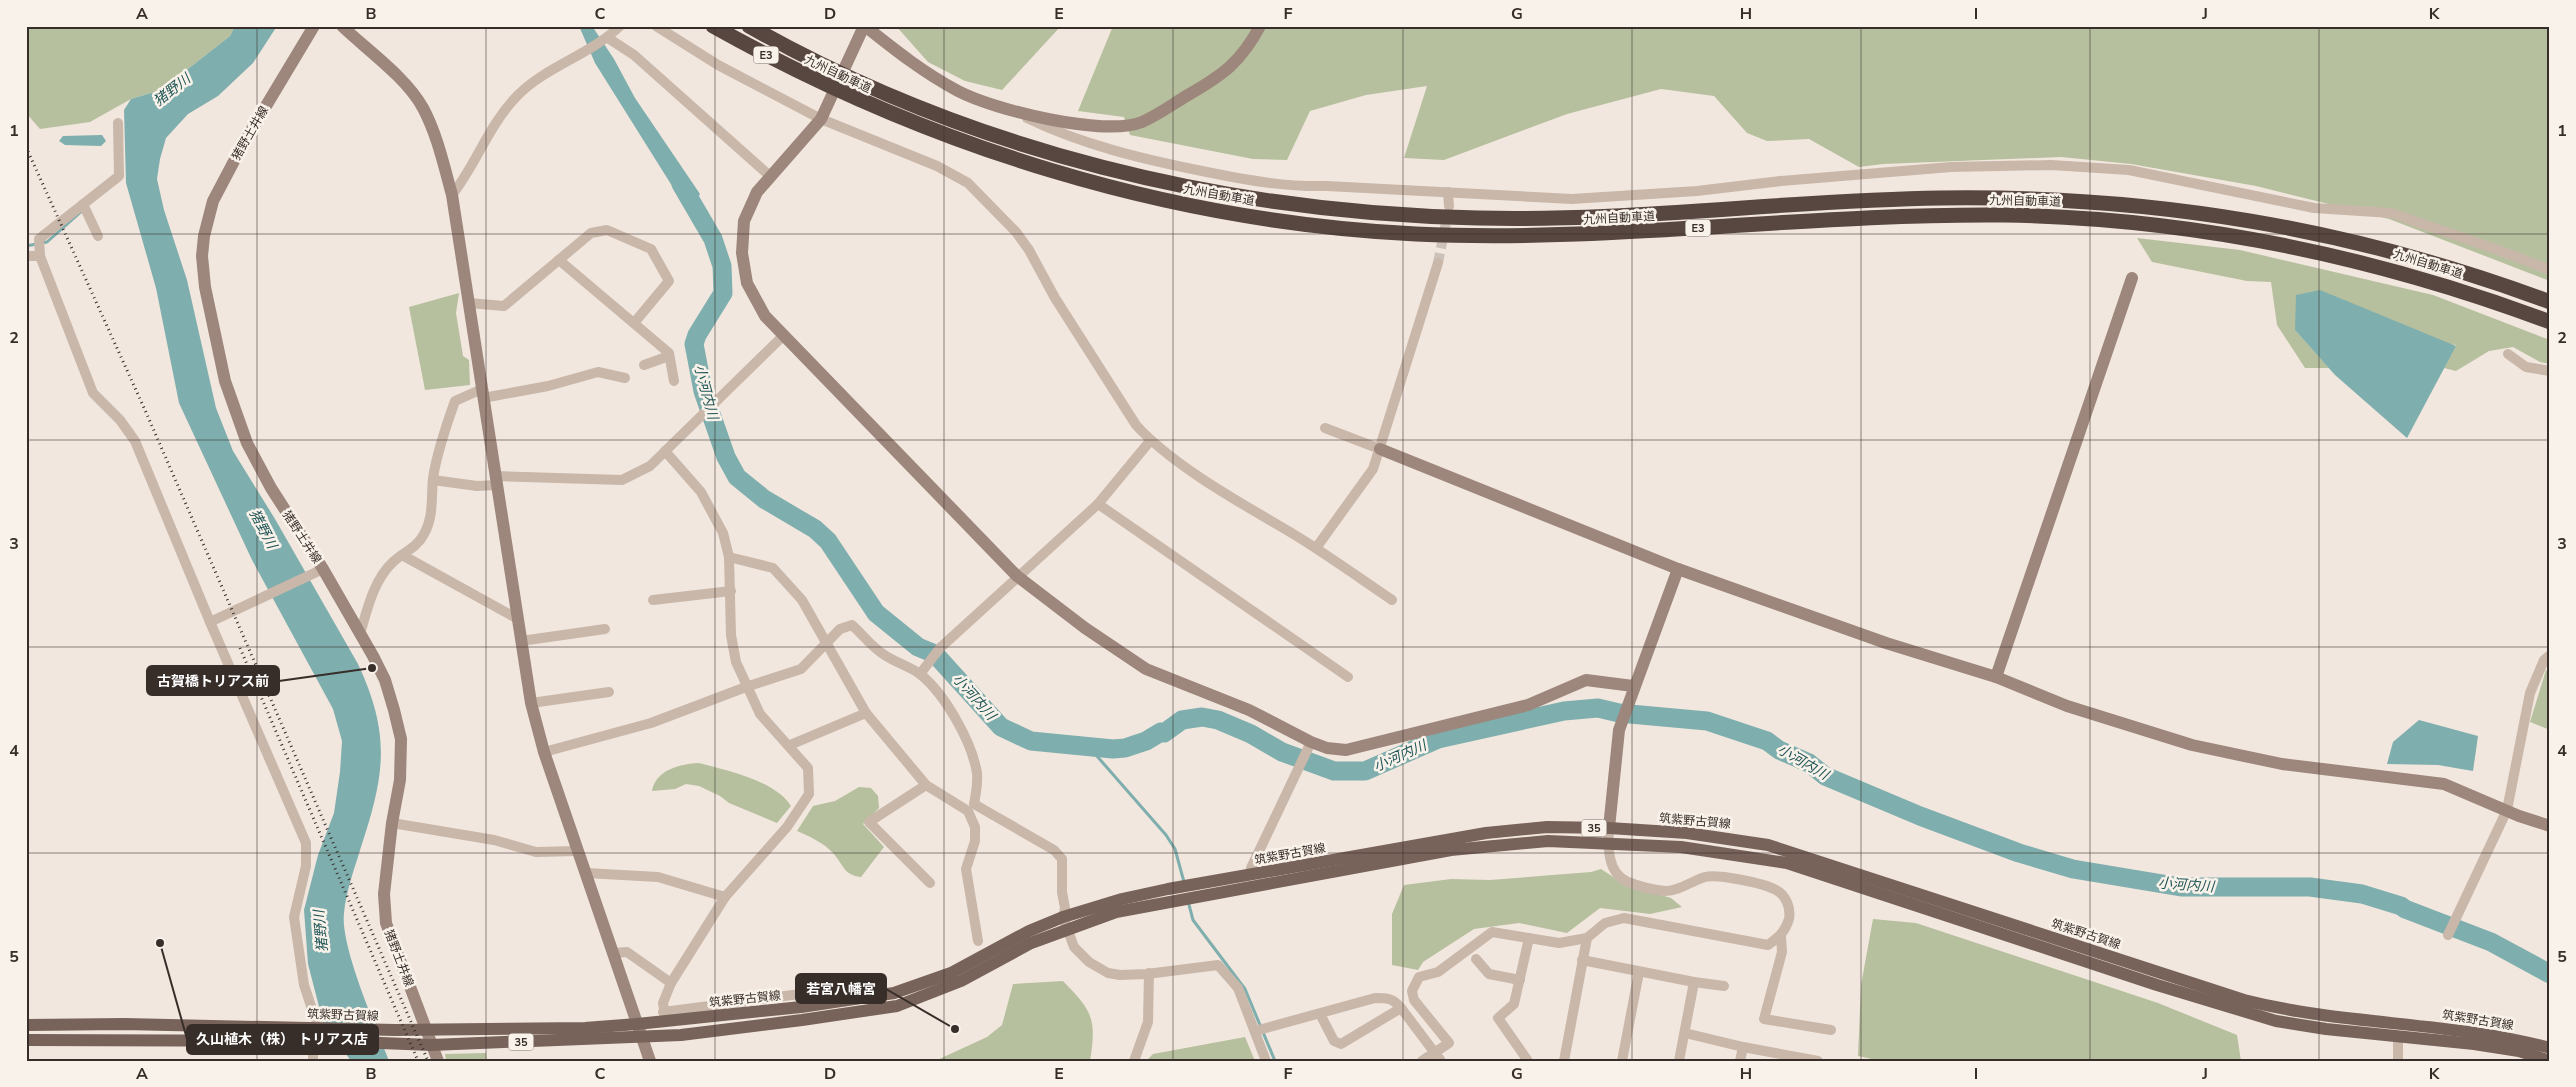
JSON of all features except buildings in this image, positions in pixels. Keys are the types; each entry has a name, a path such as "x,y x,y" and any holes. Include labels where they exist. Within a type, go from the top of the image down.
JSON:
{"highway":[{"name":"九州自動車道","path":"713,26 852,98 983,149 1106,187 1207,209 1286,222 1412,234 1516,236 1578,235 1839,219 1949,216 2059,217 2137,223 2222,233 2359,260 2486,298 2550,322"},
{"name":"九州自動車道","path":"749,26 860,82 957,122 1104,168 1170,184 1294,205 1420,216 1532,218 1940,198 2074,200 2224,215 2362,242 2447,266 2550,302"}],"main road":[{"name":"筑紫野古賀線","path":"26,1040 313,1041 326,1032 399,1044 431,1045 642,1037 700,1032 897,1006 960,981 1031,944 1064,923 1122,899 1168,889 1486,833 1548,827 1609,828 1738,839 1790,851 2244,1000 2280,1009 2327,1016 2474,1031 2550,1048"},
{"name":"筑紫野古賀線","path":"26,1025 125,1024 326,1032 585,1028 637,1024 665,1016 855,1000 894,993 951,973 1029,931 1116,912 1451,850 1548,841 1608,842 1681,847 1787,862 2235,1010 2276,1021 2318,1028 2492,1047 2519,1051 2550,1061"}],"street":[{"name":"猪野土井線","path":"314,26 221,184 207,221 202,256 205,287 225,381 237,418 251,450 271,488 323,569 385,680 401,739 400,780 392,823 384,894 386,923 438,1061"},
{"path":"342,26 406,85 422,107 434,135 452,195 531,703 544,752 650,1061"},
{"path":"452,195 465,179 494,124 518,96 539,77 608,38 620,26"},
{"path":"656,26 718,64 821,119 937,166 968,184 1016,232 1029,250 1055,298 1136,425 1150,441 1223,492 1316,548 1392,600"},
{"path":"1632,690 1586,680 1528,704 1346,750 1309,746 1249,710 1146,669 1085,628 1016,576 765,316 747,283 742,253 744,221 758,192 821,119 865,26 907,60 960,92 1010,110 1082,142 1158,162 1289,187 1448,192 1572,199 1697,191 1951,167 2051,165 2129,170 2314,208 2391,213 2550,270"},
{"path":"1010,110 1077,124 1114,128 1141,122 1214,80 1247,52 1260,26"},
{"path":"608,38 634,55 770,177"},
{"path":"118,123 119,176 39,239 40,256 94,393 120,420 135,441 210,622 306,843 306,866 294,917 304,985 326,1032"},
{"path":"1448,192 1449,206"},
{"path":"83,204 98,236"},
{"path":"468,303 504,306 592,232 607,230 651,249 669,282 634,323"},
{"path":"26,256 40,256"},
{"path":"559,260 669,353 674,381"},
{"path":"1316,548 1374,469 1438,263"},
{"path":"1996,676 2132,278"},
{"path":"433,480 477,486 497,481 622,480 650,466 784,336"},
{"path":"2508,354 2526,366 2550,371"},
{"path":"644,365 670,356"},
{"path":"360,634 370,601 382,576 392,562 417,544 428,526 433,502 433,480 448,420 456,402 482,394 548,386 598,372 625,378"},
{"path":"1325,428 1678,569 1886,643 1996,676 2066,706 2192,745 2282,764 2444,784 2550,826"},
{"path":"922,672 940,648 1016,576 1098,504 1150,441"},
{"path":"665,451 701,492 723,533 729,557 732,636 736,662 760,714 790,745 808,768 809,794 801,809 787,827 725,897 671,983 663,1003 665,1016"},
{"path":"1098,504 1348,676"},
{"path":"402,555 518,619"},
{"path":"729,557 772,568 802,600 866,713 926,785 1054,850 1062,859 1064,923 1074,947 1089,962 1102,970 1120,975 1149,974 1218,965 1238,988 1266,1061"},
{"path":"210,622 323,569"},
{"path":"1564,1061 1582,960 1588,938 1605,922 1624,918 1768,945 1781,936 1786,929 1790,913 1786,900 1776,890 1720,877 1705,877 1679,889 1665,890 1626,881 1614,871 1608,842 1619,730 1632,690 1678,569"},
{"path":"653,600 731,591"},
{"path":"544,752 651,723 746,687 801,669 840,629 852,625 882,654 922,672 938,692 957,722 970,750 977,773 977,789 971,807 975,827 975,841 966,869 978,941"},
{"path":"521,641 605,630"},
{"path":"2448,934 2507,810 2530,693 2544,660 2550,655"},
{"path":"531,703 610,692"},
{"path":"790,745 866,713"},
{"path":"1252,875 1251,868 1309,746"},
{"path":"926,785 869,822 930,883"},
{"path":"392,823 494,840 536,852 578,851"},
{"path":"586,873 658,877 725,897"},
{"path":"1422,1061 1438,1057 1449,1043 1414,1000 1412,991 1415,982 1419,978 1438,972 1492,932 1559,943 1588,938"},
{"path":"1781,936 1782,952 1764,1019 1831,1030"},
{"path":"1528,938 1514,1004 1498,1018 1528,1061"},
{"path":"613,954 627,952 671,983"},
{"path":"1476,959 1489,974 1520,980"},
{"path":"1582,960 1638,972 1724,986"},
{"path":"1622,1061 1638,972"},
{"path":"1134,1061 1148,1022 1149,974"},
{"path":"1680,1061 1694,982"},
{"path":"1255,1031 1375,998 1389,998 1395,1000 1438,1057"},
{"path":"1320,1014 1334,1041 1341,1044 1401,1008"},
{"path":"1685,1033 1743,1048 1818,1061"},
{"path":"2398,1036 2398,1061"},
{"path":"313,1041 313,1061"},
{"path":"1740,1061 1743,1048"}],"green space":[{"path":"26,26 235,26 230,36 161,90 131,99 90,122 40,129 26,113"},
{"path":"896,26 1061,26 1002,90 965,81 928,62"},
{"path":"1113,26 2550,26 2550,281 2389,219 2256,186 2131,164 2061,157 1883,164 1859,167 1809,139 1767,141 1747,133 1714,96 1661,89 1567,114 1444,160 1404,158 1427,86 1366,95 1310,111 1287,160 1253,159 1130,135 1124,117 1078,111"},
{"path":"2137,238 2240,250 2433,295 2550,340 2550,364 2540,362 2513,347 2489,351 2456,371 2444,368 2456,345 2295,330 2329,368 2305,368 2277,325 2271,282 2247,281 2152,262"},
{"path":"459,293 456,313 463,356 469,360 470,385 425,390 409,307"},
{"path":"2546,670 2550,672 2550,730 2530,722"},
{"path":"699,763 736,773 762,783 784,797 791,806 777,823 729,803 720,796 699,786 686,784 675,789 652,791 658,777 670,769 677,766"},
{"path":"859,787 871,788 878,796 879,808 863,824 884,847 861,877 847,872 833,853 825,846 797,831 813,806 835,801"},
{"path":"1601,869 1624,884 1671,898 1682,907 1650,914 1600,908 1567,933 1519,923 1474,929 1423,962 1418,970 1392,965 1392,914 1404,885 1451,879 1490,880 1591,872"},
{"path":"1873,919 1916,923 2158,1003 2237,1035 2241,1061 1881,1061 1858,1056 1861,985"},
{"path":"1063,981 1080,1000 1090,1016 1093,1035 1090,1061 935,1061 987,1037 1002,1025 1013,984"},
{"path":"1245,1037 1255,1061 1146,1061 1153,1054"},
{"path":"486,1053 487,1061 446,1061 445,1054"}],"water":[{"name":"猪野川","path":"235,26 277,26 253,63 218,96 188,114 166,138 157,179 164,210 187,280 216,408 233,451 275,519 358,664 369,689 376,712 381,755 379,776 369,821 347,896 344,927 360,987 389,1061 351,1061 323,1022 308,964 304,910 318,855 334,813 342,741 333,709 252,560 179,403 156,288 126,183 124,110 131,99 161,90 230,36"},
{"path":"579,26 592,26 614,59 635,98 700,194 689,213 595,63"},
{"path":"102,135 106,141 101,146 65,145 59,141 63,136"},
{"path":"2320,290 2456,346 2407,438 2335,375 2295,330 2296,295"},
{"path":"2419,720 2478,736 2473,771 2438,765 2387,764 2393,742"}],"waterway":[{"name":"小河内川","path":"681,184 713,239 722,266 723,293 697,335 694,344 703,391 726,457 737,477 764,499 815,529 828,541 876,613 918,647 935,654 1001,727 1031,741 1113,749 1125,748 1146,741 1161,732 1164,733 1182,720 1202,717 1218,720 1251,734 1282,752 1334,771 1365,771 1438,739 1564,711 1598,708 1619,713 1707,721 1767,741 1779,750 1809,763 1825,776 1920,816 2019,853 2073,869 2181,887 2310,887 2362,894 2401,906 2491,942 2550,974"},
{"path":"26,246 47,242 83,210"},
{"path":"1089,747 1166,835 1175,849 1184,882"},
{"path":"1188,901 1193,920 1245,989 1275,1061"}],"tunnel":[{"path":"1438,263 1448,212"}],"railway":[{"path":"26,147 145,410 428,1061"},
{"path":"240,648 418,1061"}],"place":[{"name":"古賀橋トリアス前","path":"372,668"},
{"name":"久山植木（株） トリアス店","path":"160,943"},
{"name":"若宮八幡宮","path":"955,1029"}]}
